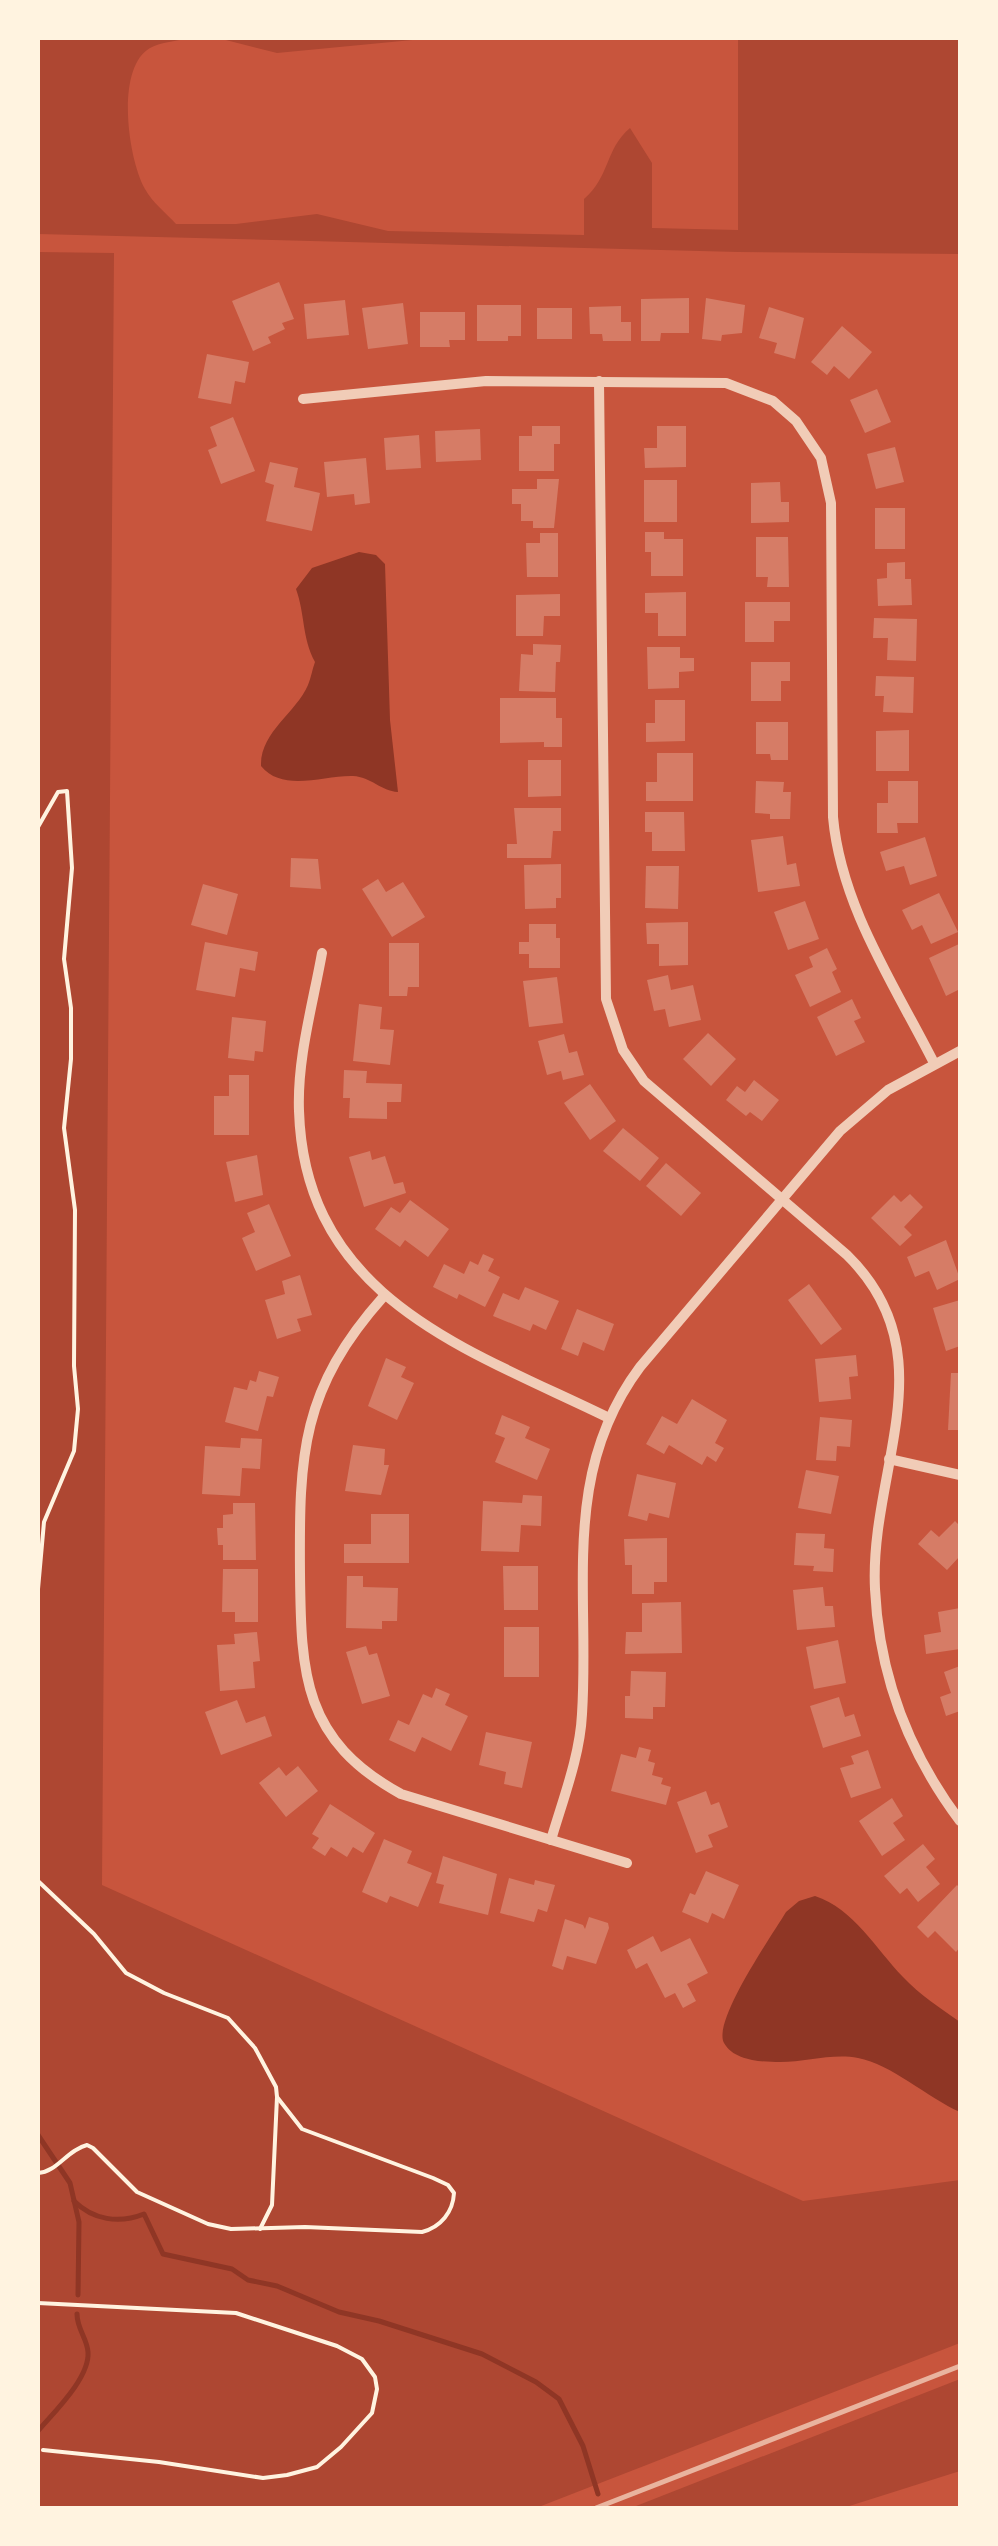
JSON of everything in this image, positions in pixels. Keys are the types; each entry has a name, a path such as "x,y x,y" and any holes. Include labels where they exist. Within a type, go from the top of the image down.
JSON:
{"street":[{"path":"303,399 465,382 710,380 735,384 778,404 796,421 816,447 831,503 832,816 840,864 859,917 934,1063"},
{"path":"599,381 606,999 623,1050 644,1082 852,1260 886,1308 901,1368 900,1398 876,1535 874,1587 879,1634 890,1686 908,1735 960,1821"},
{"path":"322,953 300,1078 302,1144 312,1186 335,1235 358,1269 384,1296 427,1328 610,1418"},
{"path":"551,1840 574,1760 582,1715 583,1515 591,1467 610,1418 640,1367 826,1146 888,1090 960,1050"},
{"path":"384,1296 336,1358 315,1404 303,1451 302,1658 305,1678 322,1722 347,1755 378,1781 422,1802 628,1863"},
{"path":"889,1458 960,1475"}],"path":[{"path":"38,827 58,792 67,792 72,868 64,959 71,1059 64,1128 74,1210 74,1366 78,1409 74,1451 44,1522 38,1589"},
{"path":"38,1881 94,1934 126,1973 228,2018 255,2048 276,2087 272,2206 260,2229"},
{"path":"38,2173 51,2170 82,2146 94,2148 137,2192 184,2215 231,2229 305,2227 422,2232 440,2224 453,2205 454,2193 448,2185 314,2135 302,2128 276,2097"},
{"path":"38,2304 236,2313 337,2346 362,2359 375,2377 376,2390 372,2412 342,2447 317,2467 287,2475 263,2478 43,2450"}],"shaded area":[{"path":"38,38 189,38 150,48 132,74 129,93 130,136 139,175 151,198 176,224 236,224 317,214 388,231 584,235 584,199 599,182 616,145 630,128 652,163 652,228 738,230 738,38 960,38 960,254 38,234"},
{"path":"218,38 433,38 277,53"},
{"path":"38,252 114,253 102,1885 803,2201 960,2180 960,2343 536,2508 38,2508"},
{"path":"359,552 376,555 385,564 390,720 398,792 353,776 281,779 261,766 266,743 302,695 315,662 296,589 312,568"},
{"path":"815,1896 853,1920 910,1984 960,2022 960,2112 871,2061 839,2057 757,2061 734,2054 724,2043 727,2016 758,1957 786,1912 799,1901"},
{"path":"960,2379 960,2471 843,2508 631,2508"}],"building":[{"path":"279,282 294,319 282,323 285,329 268,337 271,343 253,351 232,301"},
{"path":"689,298 689,333 661,333 660,341 641,341 641,299"},
{"path":"706,298 745,305 742,333 722,335 721,341 702,339"},
{"path":"345,300 349,335 307,339 304,304"},
{"path":"403,303 408,344 368,349 362,308"},
{"path":"477,305 521,305 521,336 508,336 508,341 477,341"},
{"path":"621,306 621,322 631,322 631,341 603,341 602,334 590,334 589,307"},
{"path":"769,307 804,318 795,359 774,353 777,343 759,338"},
{"path":"537,308 572,308 572,339 537,339"},
{"path":"420,312 465,312 465,340 449,340 450,347 420,347"},
{"path":"842,326 872,352 849,379 834,366 827,375 811,362"},
{"path":"207,354 249,362 245,383 235,381 231,404 198,398"},
{"path":"877,389 891,422 865,433 850,400"},
{"path":"233,417 255,471 221,484 208,450 217,446 210,427"},
{"path":"532,426 560,426 560,444 554,444 554,471 519,471 519,436 532,436"},
{"path":"657,426 686,426 686,467 645,468 644,448 657,448"},
{"path":"480,429 481,460 436,462 435,431"},
{"path":"419,435 421,468 386,470 384,438"},
{"path":"895,447 904,482 876,489 867,454"},
{"path":"366,458 370,503 355,505 354,494 327,497 324,462"},
{"path":"270,462 298,468 294,487 320,493 312,531 266,521 274,485 265,482"},
{"path":"537,479 559,479 554,528 533,528 533,521 521,521 521,504 512,504 512,489 537,489"},
{"path":"644,480 677,480 677,522 644,522"},
{"path":"780,482 781,502 789,502 789,522 751,523 751,483"},
{"path":"875,508 905,508 905,549 875,549"},
{"path":"645,532 664,532 664,539 683,539 683,576 651,576 651,552 645,552"},
{"path":"540,533 558,533 558,577 527,577 526,543 540,543"},
{"path":"756,537 788,537 789,587 767,587 768,577 756,577"},
{"path":"905,562 905,579 911,579 912,605 878,606 877,579 887,578 887,563"},
{"path":"686,592 686,636 658,636 658,613 645,613 645,593"},
{"path":"560,594 560,616 544,616 543,636 516,636 516,595"},
{"path":"745,602 790,602 790,621 774,621 774,642 745,642"},
{"path":"874,618 917,619 916,661 887,660 888,638 873,638"},
{"path":"533,644 561,645 555,692 519,691 521,654 533,655"},
{"path":"647,647 680,647 680,658 694,658 694,671 679,672 679,688 648,689"},
{"path":"751,662 790,662 790,681 781,681 781,701 751,701"},
{"path":"876,676 914,677 913,713 883,712 884,696 875,696"},
{"path":"500,698 556,698 556,718 562,718 562,747 544,747 544,742 500,743"},
{"path":"655,700 685,700 685,741 646,742 646,723 655,723"},
{"path":"756,722 788,722 788,760 771,760 770,754 756,754"},
{"path":"909,730 909,771 876,771 876,731"},
{"path":"657,753 693,753 693,801 646,801 646,782 657,782"},
{"path":"528,760 561,760 561,796 528,797"},
{"path":"756,781 784,782 783,792 791,792 790,819 770,819 770,814 755,813"},
{"path":"888,781 918,781 918,823 897,823 898,833 877,833 877,803 888,803"},
{"path":"514,808 561,808 561,831 553,831 551,858 507,858 507,844 517,844"},
{"path":"645,812 684,812 685,851 652,851 652,832 645,832"},
{"path":"783,836 787,865 796,863 800,886 758,892 751,840"},
{"path":"925,837 937,876 910,885 904,866 886,871 880,852"},
{"path":"291,858 318,859 321,889 290,887"},
{"path":"561,864 561,898 556,898 556,908 525,909 524,865"},
{"path":"646,866 679,866 678,909 645,908"},
{"path":"378,879 386,892 403,882 425,917 392,937 362,889"},
{"path":"203,884 238,894 227,935 191,925"},
{"path":"939,893 958,932 931,944 922,925 912,930 902,910"},
{"path":"805,901 819,939 788,950 774,912"},
{"path":"688,922 688,965 659,966 659,944 647,944 646,923"},
{"path":"529,924 556,924 560,968 529,968 529,954 519,954 519,942 529,942"},
{"path":"205,942 258,952 255,971 240,968 235,997 196,990"},
{"path":"389,943 419,943 419,987 408,987 407,996 389,996"},
{"path":"959,944 960,989 946,996 929,958"},
{"path":"827,948 837,969 832,972 841,992 810,1007 795,975 813,967 809,957"},
{"path":"668,975 671,990 693,985 701,1020 669,1027 665,1009 654,1011 647,980"},
{"path":"557,977 563,1023 529,1027 523,981"},
{"path":"852,999 861,1018 854,1021 865,1042 836,1056 817,1017"},
{"path":"359,1004 382,1007 380,1029 394,1030 390,1065 353,1061"},
{"path":"232,1017 266,1021 263,1052 255,1051 254,1061 228,1058"},
{"path":"708,1033 736,1059 711,1086 683,1059"},
{"path":"564,1034 569,1053 577,1051 584,1075 563,1080 561,1071 547,1075 538,1041"},
{"path":"344,1070 367,1071 366,1083 402,1084 401,1102 387,1102 387,1119 349,1118 350,1098 343,1098"},
{"path":"229,1075 249,1075 249,1135 214,1135 214,1096 229,1096"},
{"path":"754,1080 779,1100 762,1121 750,1112 746,1116 726,1100 737,1086 745,1092"},
{"path":"590,1084 616,1121 590,1140 564,1103"},
{"path":"623,1128 659,1158 640,1181 603,1151"},
{"path":"370,1151 372,1160 385,1156 394,1184 403,1182 406,1193 364,1207 349,1157"},
{"path":"257,1155 263,1195 235,1202 226,1162"},
{"path":"666,1163 701,1193 681,1216 646,1186"},
{"path":"910,1194 923,1207 904,1227 912,1235 900,1246 871,1218 894,1195 901,1202"},
{"path":"410,1200 449,1229 428,1257 405,1240 400,1247 375,1229 391,1207 400,1213"},
{"path":"269,1204 291,1256 256,1271 242,1238 255,1232 247,1213"},
{"path":"946,1240 960,1279 937,1290 929,1271 915,1277 907,1257"},
{"path":"483,1254 494,1259 488,1271 500,1277 485,1307 433,1287 444,1264 464,1274 470,1261 478,1265"},
{"path":"300,1275 312,1315 297,1319 301,1331 277,1339 265,1300 285,1294 282,1281"},
{"path":"809,1284 842,1329 821,1345 788,1300"},
{"path":"525,1287 559,1301 546,1330 533,1324 530,1331 493,1316 503,1293 519,1300"},
{"path":"960,1300 960,1346 946,1351 933,1308"},
{"path":"577,1309 614,1324 604,1351 583,1342 578,1356 561,1349"},
{"path":"856,1355 858,1376 849,1377 851,1399 819,1402 815,1359"},
{"path":"386,1358 406,1367 401,1377 414,1383 397,1420 368,1406"},
{"path":"259,1371 279,1377 273,1397 267,1396 258,1431 225,1422 234,1387 247,1390 250,1380 256,1382"},
{"path":"951,1373 960,1373 960,1430 948,1430"},
{"path":"692,1399 727,1420 715,1443 724,1448 716,1462 707,1456 702,1465 669,1445 664,1454 646,1444 662,1416 677,1424"},
{"path":"502,1415 530,1427 525,1438 550,1449 537,1480 495,1462 505,1438 495,1434"},
{"path":"820,1417 852,1420 850,1447 837,1446 836,1461 816,1460"},
{"path":"241,1438 262,1439 260,1469 242,1468 240,1496 202,1494 205,1446 240,1448"},
{"path":"353,1445 385,1449 384,1465 389,1465 381,1495 345,1491"},
{"path":"806,1470 839,1476 831,1514 798,1508"},
{"path":"637,1474 676,1483 669,1518 649,1513 647,1521 628,1516"},
{"path":"523,1495 542,1496 541,1526 521,1525 519,1552 481,1551 483,1501 522,1503"},
{"path":"233,1503 255,1503 256,1560 223,1560 217,1528 223,1528 223,1515 233,1514"},
{"path":"371,1514 409,1514 409,1563 344,1563 344,1544 371,1544"},
{"path":"955,1521 960,1526 960,1556 947,1570 918,1544 931,1530 939,1537"},
{"path":"796,1533 825,1534 824,1548 834,1549 833,1572 794,1565"},
{"path":"667,1538 667,1582 654,1582 654,1594 632,1594 632,1565 625,1565 624,1539"},
{"path":"503,1566 538,1566 538,1610 504,1610"},
{"path":"223,1569 258,1569 258,1622 235,1622 235,1612 222,1612"},
{"path":"347,1576 363,1576 363,1587 398,1588 397,1621 382,1621 382,1629 346,1628"},
{"path":"823,1587 825,1606 833,1606 835,1627 797,1630 793,1590"},
{"path":"681,1602 682,1653 625,1654 626,1632 642,1632 642,1603"},
{"path":"960,1608 960,1649 926,1654 924,1635 941,1632 938,1612"},
{"path":"504,1627 539,1627 539,1677 504,1677"},
{"path":"257,1632 260,1661 253,1662 255,1688 220,1691 217,1645 235,1644 234,1634"},
{"path":"838,1640 846,1683 814,1689 806,1647"},
{"path":"366,1646 369,1655 377,1653 390,1696 362,1704 346,1652"},
{"path":"960,1666 960,1711 946,1716 940,1697 951,1693 944,1672"},
{"path":"631,1671 666,1672 665,1707 653,1707 653,1719 625,1718"},
{"path":"436,1688 450,1694 445,1705 468,1716 451,1751 422,1737 415,1752 389,1740 398,1720 409,1725 423,1694 432,1698"},
{"path":"839,1697 845,1717 854,1714 861,1736 823,1748 810,1706"},
{"path":"237,1700 246,1723 265,1716 272,1736 221,1755 205,1712"},
{"path":"486,1732 532,1742 522,1788 504,1784 506,1772 479,1765"},
{"path":"639,1747 651,1750 648,1761 655,1763 652,1775 663,1778 661,1784 671,1787 666,1805 611,1791 621,1754 636,1758"},
{"path":"868,1750 881,1788 851,1798 840,1768 854,1764 851,1756"},
{"path":"298,1766 318,1791 286,1817 259,1783 279,1767 286,1776"},
{"path":"706,1791 711,1805 719,1802 728,1827 708,1835 713,1847 696,1853 677,1802"},
{"path":"892,1798 903,1816 893,1823 905,1840 882,1856 859,1821"},
{"path":"330,1804 375,1833 363,1853 353,1847 347,1857 331,1847 325,1856 312,1848 319,1838 312,1834"},
{"path":"384,1839 412,1851 407,1863 432,1873 418,1907 390,1896 387,1903 362,1892"},
{"path":"923,1844 935,1859 926,1867 940,1884 918,1902 907,1888 900,1894 884,1876"},
{"path":"443,1856 497,1874 488,1915 439,1903 444,1885 436,1883"},
{"path":"706,1871 739,1885 724,1919 712,1913 708,1923 682,1912"},
{"path":"509,1878 534,1885 535,1880 555,1885 547,1912 538,1909 534,1922 500,1913"},
{"path":"957,1885 960,1947 956,1952 935,1931 928,1938 917,1927"},
{"path":"589,1917 608,1923 609,1928 596,1964 567,1956 563,1970 552,1966 565,1919 585,1929"},
{"path":"653,1936 661,1952 690,1938 708,1973 687,1984 696,2001 683,2008 675,1993 665,1998 647,1963 636,1969 627,1950"}],"waterway":[{"path":"38,2135 70,2183 79,2222 78,2295"},
{"path":"74,2201 107,2218 144,2214 163,2254 232,2269 248,2280 277,2286 339,2312 482,2354 536,2382 559,2399 583,2446 598,2494"},
{"path":"38,2431 69,2394 87,2362 87,2347 77,2314"}],"railway":[{"path":"596,2508 960,2366"}]}
